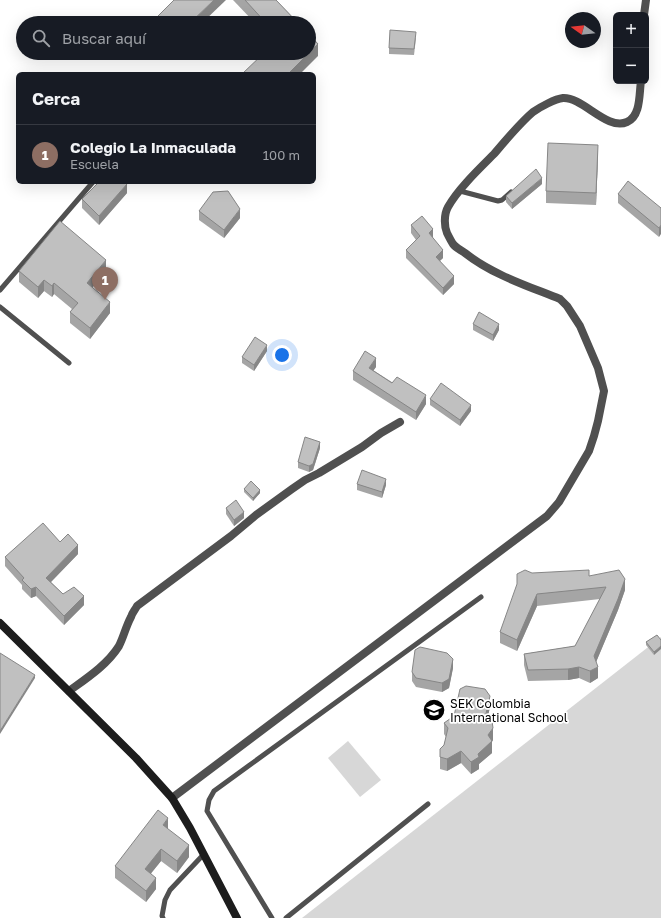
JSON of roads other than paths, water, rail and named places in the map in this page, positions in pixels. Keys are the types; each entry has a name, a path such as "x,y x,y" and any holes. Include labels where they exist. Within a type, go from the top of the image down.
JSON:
{"street":[{"path":"644,12 646,0"},
{"path":"172,798 547,516 559,502 589,451 596,428 602,406 604,391 598,368 580,326 567,306 560,299 501,275 473,260 453,245 444,224 447,208 460,191 519,126 534,112 553,101 564,98 576,101 612,122 619,124 628,122 635,115 638,107 641,84"},
{"path":"70,692 103,666 110,658 119,646 130,618 137,606 292,489 362,447 381,433 400,422"},
{"path":"0,622 136,758 172,798 190,828 237,918"}],"lane":[{"path":"0,290 91,184"},
{"path":"460,191 498,201 502,200 517,187"},
{"path":"0,307 69,363"},
{"path":"272,918 207,811 209,800 214,791 481,597"},
{"path":"286,918 428,804"},
{"path":"163,918 162,916 165,900 170,890 204,854"}],"place":[{"name":"Colegio La Inmaculada","path":"105,300"},
{"name":"SEK Colombia International School","path":"434,710"}]}
